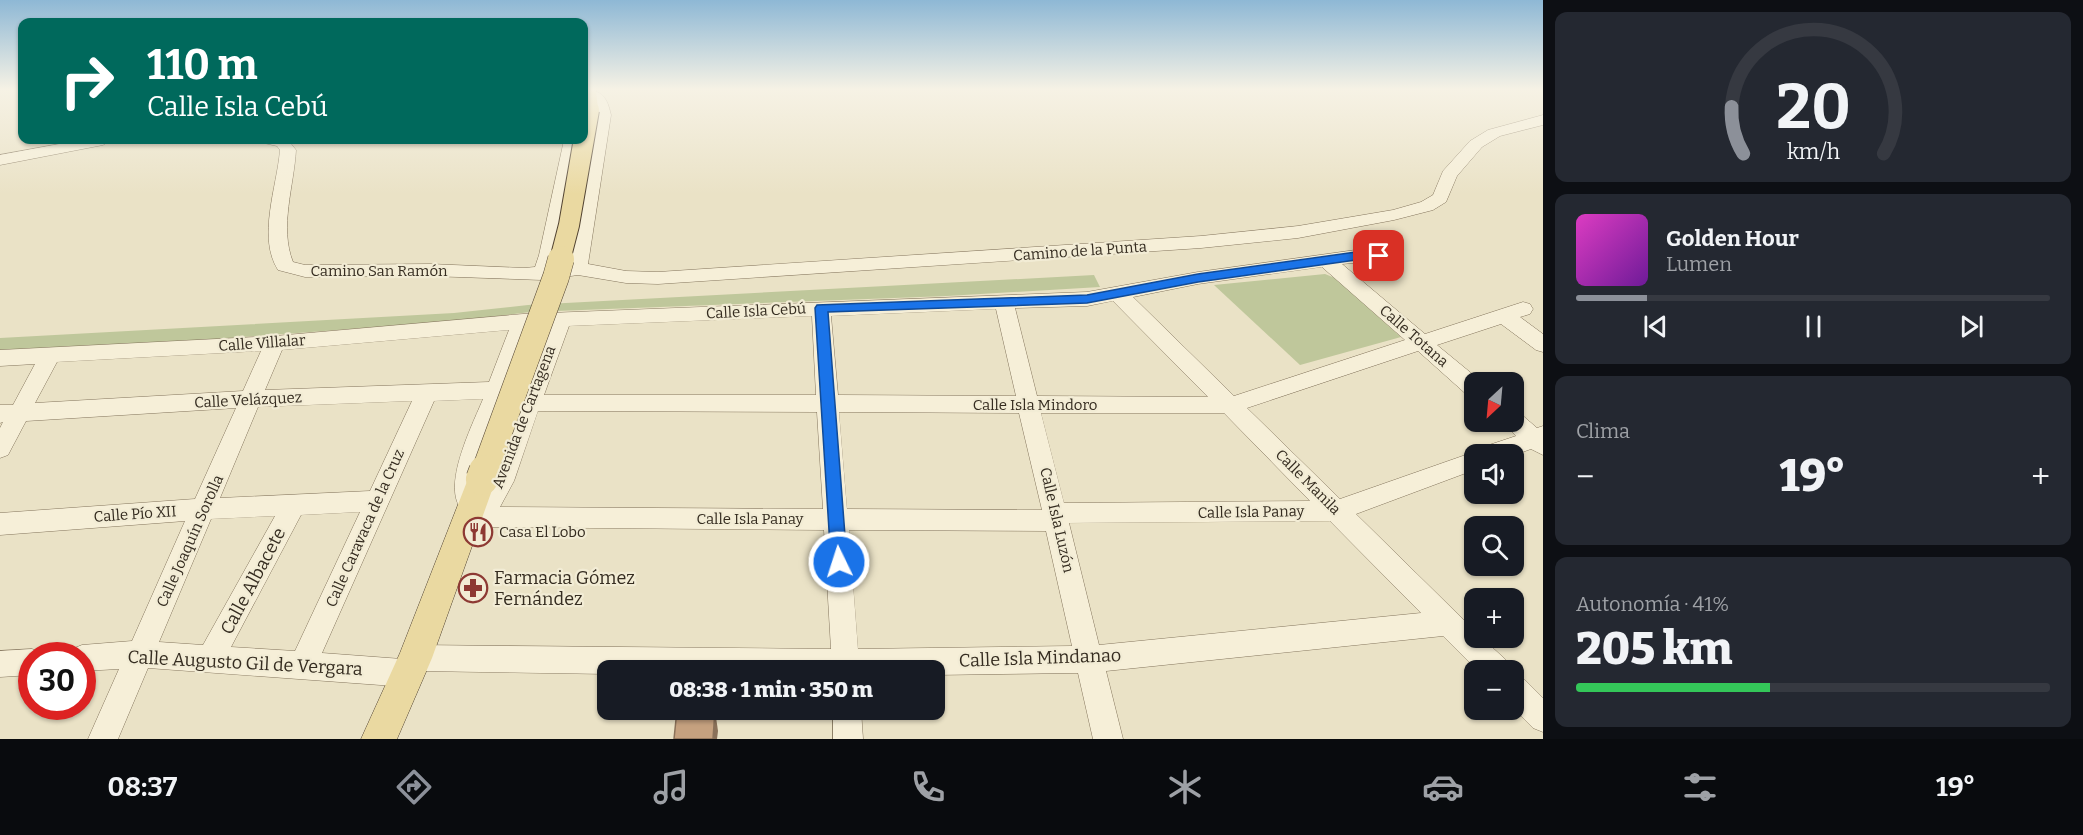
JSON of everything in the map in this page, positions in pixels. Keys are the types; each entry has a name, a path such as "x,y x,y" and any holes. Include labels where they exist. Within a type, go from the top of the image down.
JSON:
{"main road":[{"path":"473,510 556,277 569,225 580,144"},
{"name":"Avenida de Cartagena","path":"379,739 473,510"}],"street":[{"path":"578,269 601,124"},
{"name":"Camino de la Punta","path":"578,269 626,277 670,277 1041,254 1298,232 1394,215 1427,206 1440,198 1449,175 1476,144 1494,133 1526,124"},
{"path":"0,160 82,144"},
{"name":"Camino San Ramón","path":"284,144 288,150 278,240 280,257 285,266 304,271 430,270 542,274 578,269"},
{"path":"542,274 571,144"},
{"name":"Calle Isla Cebú","path":"523,321 1087,299 1198,278 1326,260 1379,256"},
{"name":"Calle Totana","path":"1326,260 1464,379"},
{"name":"Calle Manila","path":"1118,294 1486,660"},
{"name":"Calle Isla Luzón","path":"1004,302 1108,739"},
{"path":"821,308 845,660"},
{"name":"Calle Isla Mindoro","path":"530,403 1231,405 1514,312 1543,345"},
{"name":"Avenida de Cartagena","path":"523,321 468,465 466,487 473,510 502,481 561,319"},
{"name":"Calle Villalar","path":"0,358 276,343 523,321"},
{"name":"Calle Joaquín Sorolla","path":"103,739 276,343"},
{"path":"0,449 10,413 49,357"},
{"name":"Calle Velázquez","path":"10,413 252,399 497,390"},
{"name":"Calle Caravaca de la Cruz","path":"303,664 427,392"},
{"path":"1524,428 1540,440"},
{"path":"1524,445 1540,440"},
{"name":"Calle Isla Panay","path":"473,510 836,519 1336,511 1464,464"},
{"name":"Calle Pío XII","path":"0,524 205,509 378,501"},
{"name":"Calle Albacete","path":"211,658 294,505"},
{"name":"Calle Isla Mindanao","path":"945,664 1089,659 1448,623"},
{"name":"Calle Augusto Gil de Vergara","path":"96,657 141,654 303,664 411,665"},
{"path":"0,664 18,663"},
{"name":"Calle Isla Mindanao","path":"411,665 597,666"},
{"path":"1524,699 1543,718"},
{"path":"847,720 848,739"}],"green space":[{"path":"1325,274 1335,278 1401,337 1300,365 1214,285"},
{"path":"1094,275 1100,287 947,296 530,312 458,321 189,341 0,351 0,338 454,313 528,305"}],"building":[{"path":"676,720 714,720 713,739 674,739"}],"place":[{"name":"Casa El Lobo","path":"478,532"},
{"name":"Farmacia Gómez Fernández","path":"473,588"}],"route":[{"path":"839,562 821,308 1087,299 1198,278 1279,266 1356,256 1379,256"}]}
